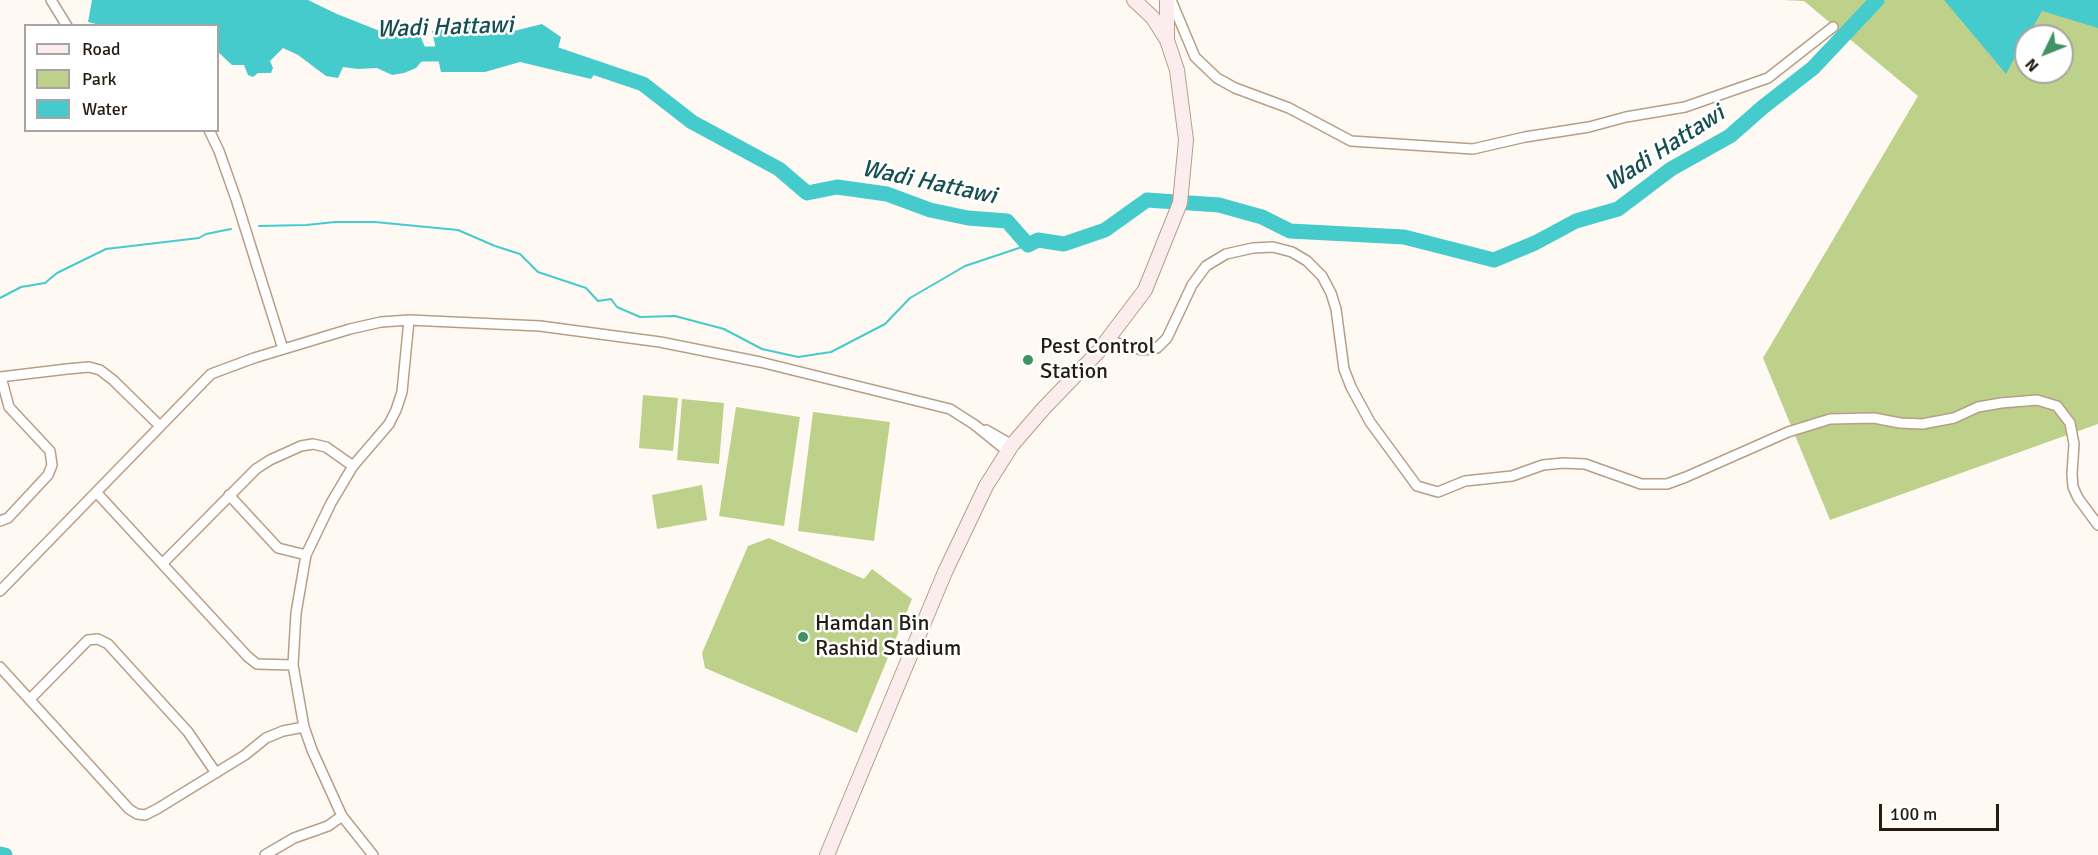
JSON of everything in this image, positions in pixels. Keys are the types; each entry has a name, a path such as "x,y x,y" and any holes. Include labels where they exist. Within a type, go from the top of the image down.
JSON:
{"street":[{"path":"51,0 66,24"},
{"path":"1135,2 1150,9 1168,0"},
{"path":"1168,0 1195,57 1217,78 1235,88 1289,108 1351,141 1473,149 1685,107 1768,78 1833,27"},
{"path":"1167,40 1168,0"},
{"path":"827,855 945,572 986,486 1010,448 1107,340 1145,290 1180,203 1186,140 1179,80 1167,40 1153,18 1135,2"},
{"path":"210,132 236,199 283,349"},
{"path":"1107,340 1142,350 1157,348 1167,338 1192,285 1206,266 1226,254 1253,248 1273,247 1292,252 1307,261 1322,276 1336,309 1344,369 1351,387 1370,422 1417,486 1438,492 1465,482 1488,477 1499,478 1543,465 1563,464 1585,464 1641,484 1667,484 1788,432 1830,419 1874,418 1922,424 1954,418 1978,407 2037,400 2057,406 2070,423 2074,444 2073,487 2078,498 2098,525"},
{"path":"0,591 211,374 283,349 381,322 409,320 540,326 660,342 760,362 950,409 1010,448"},
{"path":"373,855 342,816 304,727 293,665 296,613 306,555 331,503 353,466 386,429 396,410 402,392 409,320"},
{"path":"0,521 8,518 48,475 52,465 51,451 9,407 1,377 67,369 100,370 160,426"},
{"path":"163,563 256,469 301,446 313,444 326,447 353,466"},
{"path":"96,492 248,657 257,664 293,665"},
{"path":"229,495 278,548 306,555"},
{"path":"30,699 88,640 98,639 108,644 188,732 216,773"},
{"path":"0,667 121,801 137,814 145,814 157,809 245,755 266,738 283,731 304,727"},
{"path":"265,855 294,838 328,826 342,816"}],"green space":[{"path":"1782,0 2098,0 2098,424 1830,520 1763,358 1918,96 1804,1"},
{"path":"643,395 678,398 673,451 639,448"},
{"path":"682,399 724,403 719,464 677,460"},
{"path":"736,407 800,417 784,526 719,516"},
{"path":"813,412 890,422 874,541 798,531"},
{"path":"702,485 707,520 657,529 652,495"},
{"name":"Hamdan Bin Rashid Stadium","path":"769,538 864,579 872,569 912,599 857,733 705,668 702,653 748,546"}],"water":[{"path":"92,0 308,0 390,35 419,33 428,54 416,68 404,73 392,75 377,68 343,67 338,78 326,76 298,55 283,48 270,61 273,68 271,73 258,73 253,77 248,75 244,65 232,65 219,53 219,24 96,24 88,22"},
{"path":"1944,0 2098,0 2098,28 2042,11 2035,24 2014,24 2014,59 2006,74"},
{"path":"480,24 514,31 542,24 561,37 558,49 565,61 581,61 598,69 591,79 520,62 485,72 441,72 432,31"}],"waterway":[{"name":"Wadi Hattawi","path":"543,50 643,84 692,122 779,169 807,193 837,187 887,194 930,210 968,218 1007,221 1028,245 1038,240 1064,244 1105,230 1147,200 1219,205 1262,217 1290,231 1404,237 1494,260 1535,243 1576,221 1618,209 1671,169 1730,136 1813,68 1877,0"},
{"name":"Wadi Hattawi","path":"409,54 437,54 456,50"},
{"path":"259,226 375,222 458,230 520,254 538,272 586,288 598,301 611,299 617,307 640,317 675,316 724,329 762,349 798,357 831,352 885,324 910,298 965,266 1028,245"},
{"path":"0,298 21,287 45,283 57,273 106,249 199,238 206,234 231,229"},
{"path":"0,854 5,855"}],"place":[{"name":"Pest Control Station","path":"1028,360"},
{"name":"Hamdan Bin Rashid Stadium","path":"803,637"}]}
